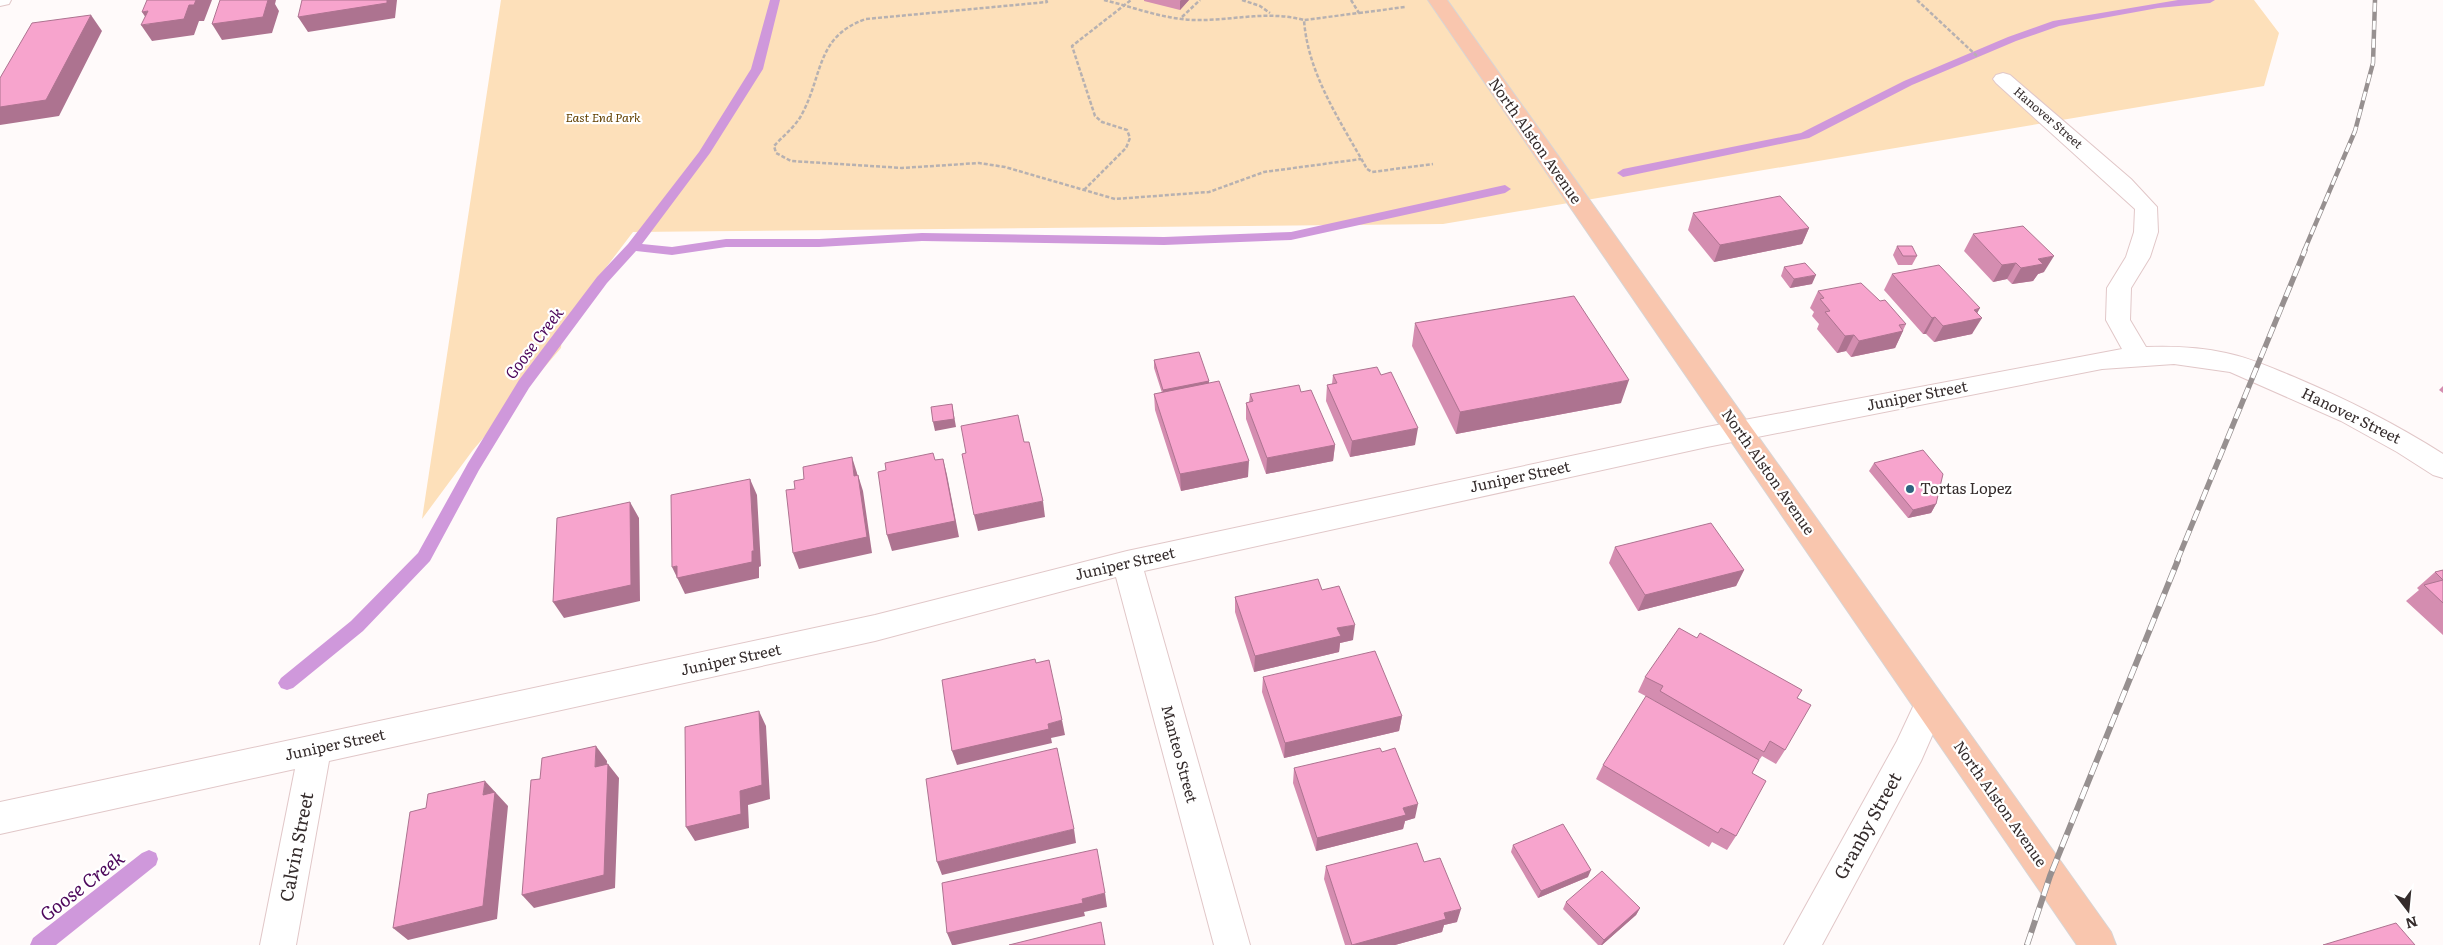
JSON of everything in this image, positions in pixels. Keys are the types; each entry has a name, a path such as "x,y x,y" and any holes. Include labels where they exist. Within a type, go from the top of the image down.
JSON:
{"main road":[{"name":"North Alston Avenue","path":"1437,0 2098,945"}],"street":[{"name":"Hanover Street","path":"2003,79 2092,156 2146,207 2146,232 2138,257 2119,288 2118,320 2138,355"},
{"name":"Juniper Street","path":"0,818 875,628 1127,563 1738,430 2102,360 2138,355 2174,355 2218,360 2254,371"},
{"name":"Hanover Street","path":"2254,371 2352,414 2386,432 2443,468"},
{"name":"Manteo Street","path":"1127,563 1232,945"},
{"name":"Granby Street","path":"1802,945 1909,751 1930,704"},
{"name":"Calvin Street","path":"278,945 315,749"}],"path":[{"path":"1046,0 1047,2 866,19 854,23 837,35 824,52 802,115 774,146 774,152 779,157 792,161 873,167 902,168 978,163 1005,167 1115,199 1196,193 1230,185 1264,172 1361,159"},
{"path":"1104,0 1181,18 1203,20 1270,14 1286,14 1304,20 1405,7"},
{"path":"1084,190 1126,148 1130,138 1126,130 1102,122 1095,116 1072,46 1131,0"},
{"path":"1181,18 1200,0"},
{"path":"1242,0 1260,6 1270,14"},
{"path":"1352,0 1359,13"},
{"path":"1917,0 1959,42"},
{"path":"1304,20 1303,30 1309,58 1367,170 1372,172 1432,164"}],"green space":[{"name":"East End Park","path":"501,0 2254,0 2279,33 2264,86 1443,224 633,232 563,324 561,348 473,450 422,519"}],"building":[{"path":"147,0 196,0 194,5 189,5 184,19 141,25 148,11 142,12"},
{"path":"220,0 268,0 263,17 212,24"},
{"path":"302,0 387,0 387,3 298,17"},
{"path":"91,15 46,100 0,107 0,78 32,23"},
{"path":"1780,196 1809,228 1720,245 1693,213"},
{"path":"2023,226 2054,256 2038,259 2043,264 2021,268 2016,263 2002,265 1973,234"},
{"path":"1897,246 1912,246 1917,256 1903,256"},
{"path":"1805,263 1816,275 1794,279 1784,267"},
{"path":"1939,265 1980,308 1974,310 1982,318 1943,326 1935,317 1932,318 1892,274"},
{"path":"1861,283 1880,301 1885,300 1906,324 1899,325 1903,331 1859,341 1854,335 1845,336 1825,312 1830,311 1820,299 1824,298 1818,291"},
{"path":"1574,296 1629,380 1460,412 1415,323"},
{"path":"1199,352 1209,381 1163,390 1154,360"},
{"path":"1377,367 1381,375 1391,372 1418,428 1352,441 1327,385 1337,383 1333,375"},
{"path":"1219,381 1249,461 1180,474 1154,394"},
{"path":"1299,385 1301,392 1311,390 1335,445 1267,458 1246,403 1253,401 1250,394"},
{"path":"952,404 954,419 933,422 931,407"},
{"path":"1018,415 1024,442 1029,442 1043,501 974,515 962,454 966,453 961,426"},
{"name":"Tortas Lopez","path":"1923,450 1943,474 1936,504 1913,510 1874,463"},
{"path":"933,453 935,460 943,459 955,521 887,535 878,472 886,470 885,463"},
{"path":"852,457 854,476 858,475 867,537 793,553 786,490 795,489 794,481 804,479 803,467"},
{"path":"750,479 754,551 752,551 752,562 677,578 677,566 672,567 671,495"},
{"path":"630,502 631,585 553,602 557,518"},
{"path":"1711,523 1744,570 1645,595 1615,547"},
{"path":"2443,570 2443,580 2435,572"},
{"path":"1318,579 1322,590 1339,586 1355,625 1337,628 1341,636 1255,656 1235,597"},
{"path":"2443,580 2443,603 2424,585"},
{"path":"1679,628 1697,638 1700,633 1802,690 1797,698 1811,705 1785,750 1770,741 1764,752 1660,691 1663,686 1645,677"},
{"path":"1375,651 1402,716 1285,743 1263,677"},
{"path":"1035,659 1036,663 1049,660 1062,720 1048,724 1049,729 952,751 942,680"},
{"path":"1646,696 1759,760 1752,773 1766,781 1736,836 1721,828 1718,833 1603,765"},
{"path":"759,711 762,785 740,791 741,814 686,827 685,727"},
{"path":"596,746 595,767 608,764 604,875 522,895 531,780 540,779 542,758"},
{"path":"1057,748 1074,829 937,862 926,779"},
{"path":"1380,748 1382,752 1395,748 1418,804 1403,808 1406,815 1317,838 1294,768"},
{"path":"485,781 483,795 495,792 483,906 393,928 410,812 426,808 428,794"},
{"path":"1563,824 1591,870 1541,891 1513,845"},
{"path":"1417,843 1424,862 1440,858 1461,909 1444,913 1446,919 1352,945 1326,866"},
{"path":"1097,849 1105,893 1082,899 1083,903 947,933 942,883"},
{"path":"1602,871 1640,908 1604,940 1566,902"},
{"path":"1101,922 1105,945 1009,945"},
{"path":"2396,923 2415,945 2323,945"}],"waterway":[{"name":"Goose Creek","path":"633,247 704,153 757,69 775,0"},
{"path":"1623,173 1805,136 1908,83 2012,39 2057,23 2158,5 2210,0"},
{"path":"633,247 672,251 726,243 819,243 922,237 1164,241 1291,236 1505,189"},
{"name":"Goose Creek","path":"287,683 357,626 424,557 473,467 524,384 602,280 633,247"},
{"name":"Goose Creek","path":"40,945 149,859"}],"railway":[{"path":"2304,251 2355,131 2373,63 2375,0"},
{"path":"2177,561 2305,250"},
{"path":"2027,945 2050,876 2178,560"}],"place":[{"name":"Tortas Lopez","path":"1910,489"}]}
